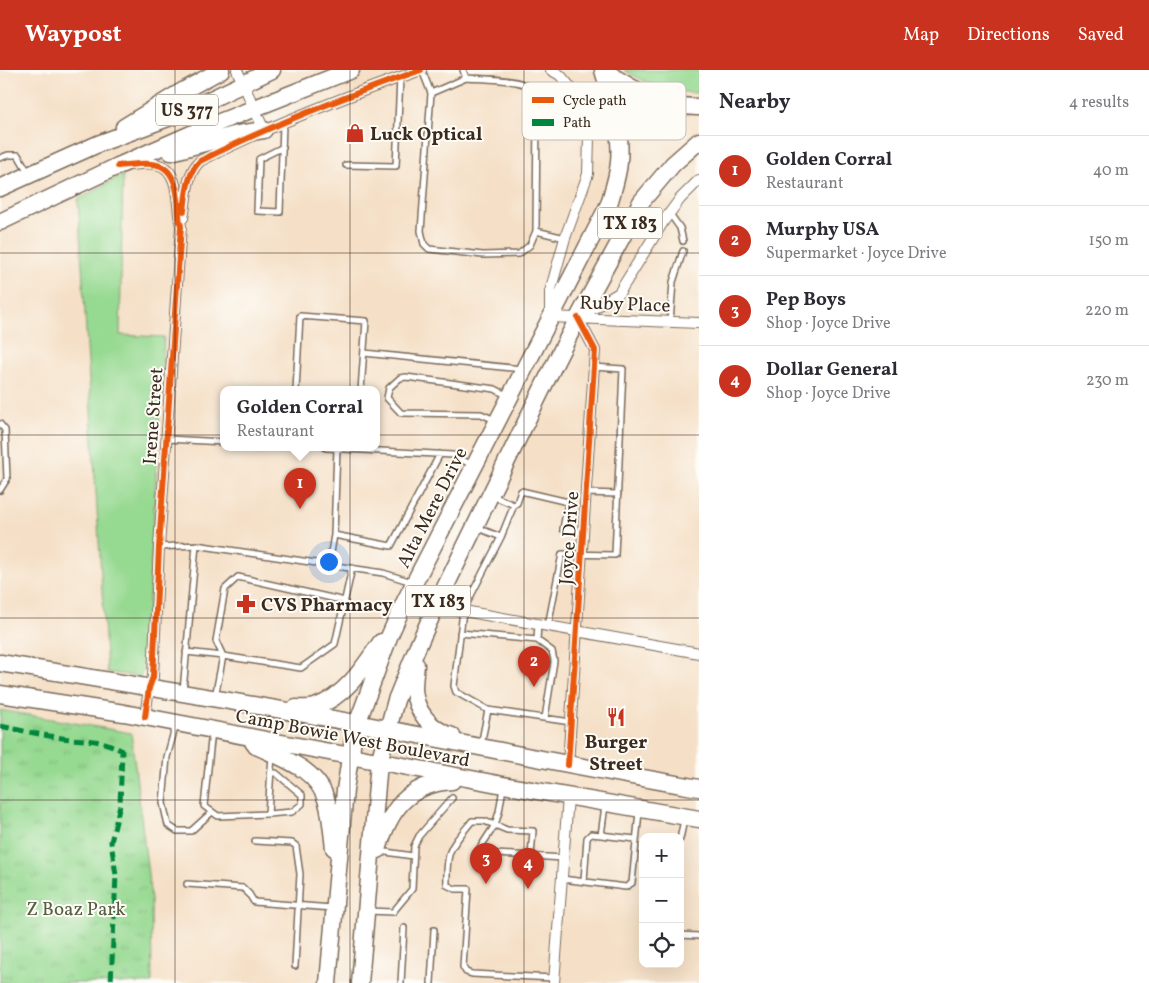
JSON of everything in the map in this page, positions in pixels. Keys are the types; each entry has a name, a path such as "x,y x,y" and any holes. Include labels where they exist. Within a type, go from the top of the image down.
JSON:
{"main road":[{"path":"98,144 178,93 221,70"},
{"name":"US 377","path":"0,188 98,144 184,112 240,76 272,70"},
{"name":"US 377","path":"0,222 118,166 207,127 351,70"},
{"path":"603,70 624,82"},
{"name":"Alta Mere Drive","path":"603,70 607,82"},
{"path":"686,106 699,107"},
{"path":"118,166 238,134 264,130"},
{"name":"Alta Mere Drive","path":"328,983 349,756 356,724 414,583 511,397 608,204 619,163 620,140"},
{"name":"TX 183","path":"360,983 379,762 396,700 436,606 578,318 642,202 673,164 699,141"},
{"path":"269,709 313,708 330,701 359,674 398,618"},
{"path":"418,646 414,691 419,708 433,727 446,734 481,746 548,762 699,788"},
{"name":"Camp Bowie West Boulevard","path":"0,663 481,746"},
{"name":"Camp Bowie West Boulevard","path":"0,694 145,717 503,785 692,818"},
{"path":"248,737 256,746 300,766 314,778 321,788 327,802 338,878"},
{"path":"368,881 387,822 396,807 414,791 433,783 451,781 503,785"}],"street":[{"path":"181,226 193,168 200,161 264,130 372,87 422,70"},
{"path":"551,70 560,75 566,82"},
{"path":"240,76 264,130"},
{"path":"550,317 550,292 565,238 588,174 589,140"},
{"name":"Irene Street","path":"118,166 145,164 160,165 168,169 176,188 178,216 181,226 159,547 153,677 149,688 145,717"},
{"path":"578,318 619,293 669,214 699,180"},
{"name":"Ruby Place","path":"550,317 699,323"},
{"name":"Joyce Drive","path":"568,765 595,350 578,318"},
{"path":"436,606 699,653"},
{"path":"554,980 568,797"}],"lane":[{"path":"422,70 431,93 421,231 424,244 429,249 483,255 519,254 530,245 536,231 537,140"},
{"path":"463,70 466,78"},
{"path":"346,165 396,166 400,78"},
{"path":"431,93 466,78 522,84"},
{"path":"282,124 283,147 280,212 257,211 259,159 283,147"},
{"path":"0,158 8,155 18,155 29,175"},
{"path":"669,214 680,228 683,241"},
{"path":"536,231 565,238"},
{"path":"670,322 673,282 683,251"},
{"path":"296,386 300,316 366,320 360,386"},
{"path":"364,353 525,369"},
{"path":"537,640 543,625 562,554 616,556 623,369 594,367"},
{"path":"498,422 481,414 401,413 387,398 388,388 400,378 406,377 496,389 511,397"},
{"path":"0,424 5,430 7,479 0,490"},
{"path":"166,439 220,442"},
{"path":"329,564 334,535 337,451"},
{"path":"380,451 453,455 475,466"},
{"path":"334,535 391,546 440,454"},
{"path":"570,722 488,710 456,692 454,686 463,611 501,537 521,491 568,502 564,529 583,532"},
{"path":"586,493 618,494"},
{"path":"490,495 514,505"},
{"path":"475,526 501,537"},
{"path":"183,694 196,545"},
{"path":"159,547 196,545 383,573 414,583"},
{"path":"186,652 301,668 335,644 352,568"},
{"path":"214,699 223,656 216,641 223,598 225,590 238,577 345,601"},
{"path":"460,633 537,640 552,652 554,661 545,718"},
{"path":"481,746 488,710"},
{"path":"176,724 167,757 163,803 168,825 178,831 191,831 212,812"},
{"path":"212,730 204,806 212,812 218,816 292,812 302,804 302,795 276,773 270,773"},
{"path":"268,814 272,753"},
{"path":"503,785 499,812 494,825 478,851 480,853 563,858"},
{"path":"366,911 393,912 412,889 414,846 419,836 452,798"},
{"path":"601,835 606,803"},
{"path":"562,879 626,887 632,883 639,809"},
{"path":"683,833 692,818"},
{"path":"530,856 533,831 507,830 484,821 472,821 448,852 446,864 447,885 455,889 468,889 463,966 466,972 554,980"},
{"path":"584,881 587,838 591,834 635,839"},
{"path":"255,842 292,842 296,846 300,874 295,966"},
{"path":"377,851 413,856"},
{"path":"187,884 243,888 254,902 335,908"},
{"path":"401,983 404,928"},
{"path":"431,983 434,930"},
{"path":"684,935 699,936"}],"green space":[{"path":"624,70 699,70 699,93 686,92 686,82 646,82"},
{"path":"123,174 120,335 164,337 145,667 140,677 107,672 78,200"},
{"name":"Z Boaz Park","path":"0,710 131,733 151,899 152,983 0,983"}],"marked path":[{"path":"0,726 54,737 100,742 122,751 120,805 111,842 116,875 111,983"}],"cycle path":[{"path":"184,211 190,178 200,161 254,135 309,112 421,70"},
{"path":"118,166 150,164 166,169 175,185 181,226 159,547 153,677 149,688 145,717"},
{"path":"568,765 595,350 578,318"}],"place":[{"name":"Luck Optical","path":"355,133"},
{"name":"Golden Corral","path":"300,509"},
{"name":"CVS Pharmacy","path":"246,604"},
{"name":"Murphy USA","path":"534,687"},
{"name":"Burger Street","path":"616,717"},
{"name":"Pep Boys","path":"486,884"},
{"name":"Dollar General","path":"528,889"}]}
